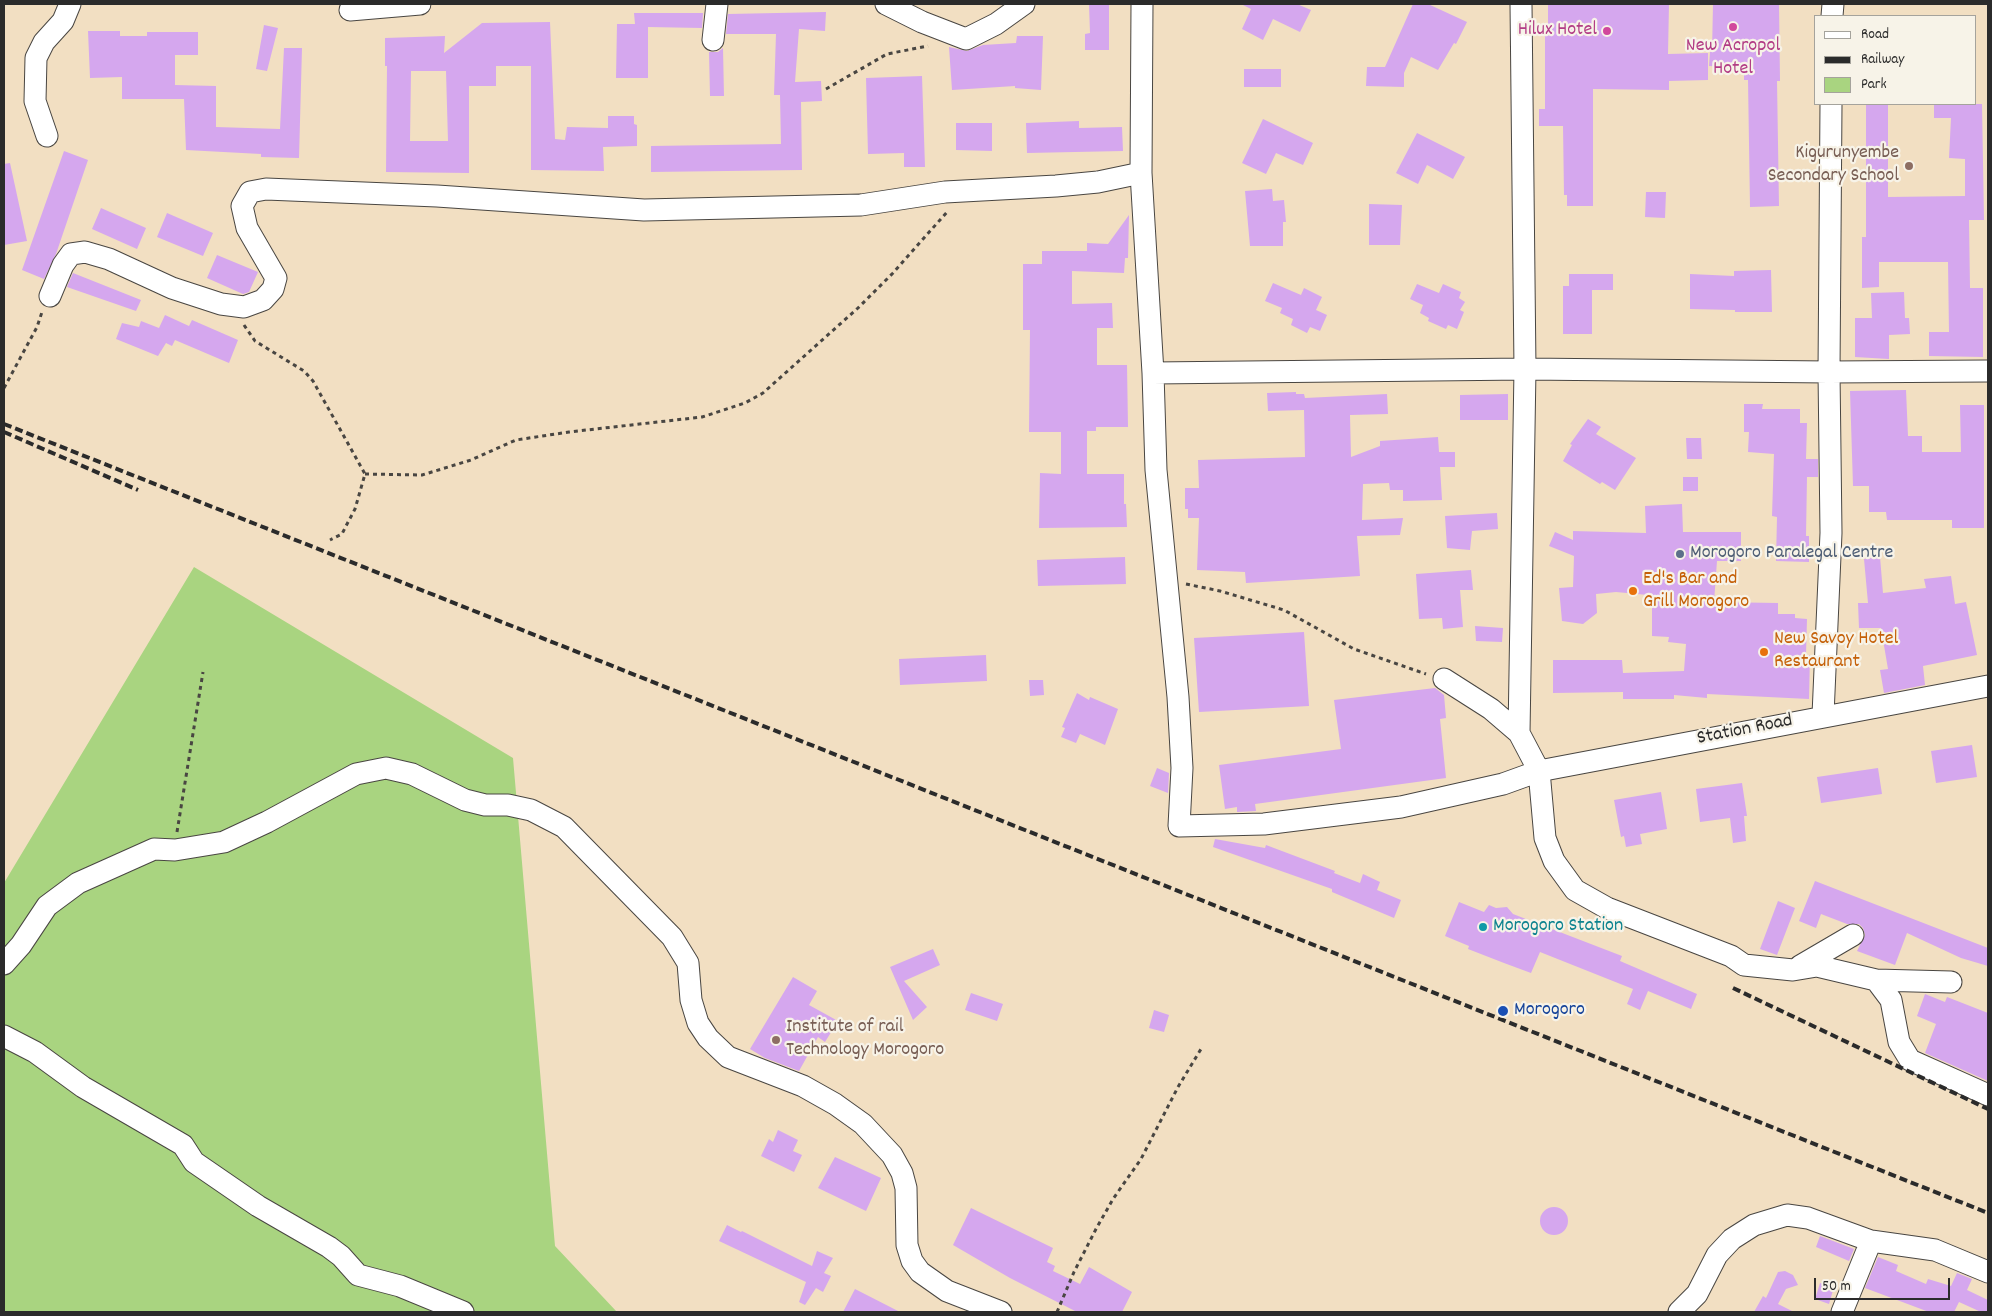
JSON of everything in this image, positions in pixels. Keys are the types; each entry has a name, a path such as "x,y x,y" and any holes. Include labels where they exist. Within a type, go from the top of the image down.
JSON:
{"street":[{"path":"47,136 35,101 36,58 44,42 63,21 70,4"},
{"path":"350,10 420,4"},
{"path":"713,40 717,4"},
{"path":"886,4 922,22 966,39 996,24 1024,4"},
{"path":"1142,4 1140,174 1153,373 1156,470 1168,580"},
{"path":"1519,733 1525,370 1521,4"},
{"path":"1823,715 1831,533 1829,372 1831,105"},
{"path":"50,296 63,265 71,254 85,252 125,266 190,295 221,304 244,307 263,300 273,289 276,278 247,228 242,206 250,192 266,189 437,196 644,210 860,205 945,192 1098,182 1140,174"},
{"path":"1153,373 1525,370 1988,371"},
{"name":"Station Road","path":"1168,580 1181,760 1179,826 1264,824 1378,810 1503,784 1538,772 1823,715 1988,686"},
{"path":"1444,679 1491,709 1519,733 1538,772 1545,838 1554,861 1575,890 1620,914 1731,956 1744,965 1793,970 1817,966 1876,980 1951,982"},
{"path":"4,964 21,945 47,906 78,883 154,849 175,850 224,842 268,822 356,774 386,768 412,774 465,800 485,805 508,805 531,810 564,827 672,937 688,963 691,1000 698,1023 708,1038 728,1057 803,1086 835,1104 863,1124 892,1155 902,1173 908,1204 908,1245 912,1261 920,1272 947,1291 1001,1312"},
{"path":"1793,970 1853,935"},
{"path":"1876,980 1891,1000 1899,1042 1910,1060 1988,1095"},
{"path":"4,1036 35,1052 83,1087 170,1136 182,1145 194,1162 258,1206 329,1247 341,1256 358,1275 400,1286 463,1312"},
{"path":"1679,1312 1697,1294 1717,1255 1732,1239 1754,1225 1787,1215 1808,1218 1871,1241 1935,1250 1988,1272"},
{"path":"1842,1312 1871,1241"}],"path":[{"path":"826,89 887,54 936,45"},
{"path":"365,474 422,475 472,460 516,440 702,417 745,403 763,393 858,308 893,273 945,214 972,191"},
{"path":"4,388 37,327 50,296"},
{"path":"244,307 244,325 255,341 304,371 313,381 365,474 355,509 342,534 330,540"},
{"path":"1168,580 1220,591 1266,604 1300,618 1354,650 1444,679"},
{"path":"175,850 203,672"},
{"path":"1057,1312 1074,1272 1096,1229 1113,1199 1142,1159 1178,1087 1201,1049"}],"green space":[{"path":"194,567 513,758 555,1246 617,1312 4,1312 4,883"}],"building":[{"path":"1089,4 1109,4 1109,50 1085,50 1085,34 1090,33"},
{"path":"1241,4 1297,4 1311,10 1300,32 1273,19 1263,40 1242,29 1251,9"},
{"path":"1413,4 1428,4 1467,22 1456,44 1454,43 1438,70 1411,57 1404,73 1404,87 1366,86 1367,67 1385,67"},
{"path":"1548,4 1669,4 1668,54 1708,53 1708,80 1669,81 1669,90 1593,89 1593,206 1567,206 1567,195 1564,195 1563,126 1539,126 1539,109 1545,109 1545,26 1548,26"},
{"path":"1713,4 1779,4 1780,81 1777,81 1779,206 1750,207 1748,80 1744,80 1744,68 1709,66 1710,52 1712,52"},
{"path":"826,12 825,31 799,29 795,82 821,81 822,101 801,102 802,170 651,172 651,146 781,144 780,95 774,95 776,34 726,34 728,14"},
{"path":"634,13 703,13 702,28 648,27 648,78 616,78 617,24 635,24"},
{"path":"550,22 555,139 565,140 567,127 608,128 608,116 634,116 634,124 637,125 637,146 603,147 604,171 531,170 531,66 496,66 496,86 469,86 469,173 386,172 387,66 385,66 385,38 445,36 444,53 482,23","holes":["411,71 446,71 448,141 410,141"]},
{"path":"264,25 278,28 267,71 256,69"},
{"path":"88,31 120,31 120,36 147,36 147,32 198,32 198,55 175,55 175,85 216,86 216,127 280,129 284,48 302,48 299,158 261,157 261,154 186,150 184,99 122,99 122,77 90,78"},
{"path":"1017,36 1043,36 1041,90 1015,88 1015,86 952,90 949,47 967,51 983,45 1016,43"},
{"path":"723,48 724,96 710,96 709,52 718,52"},
{"path":"1244,69 1281,69 1281,87 1244,87"},
{"path":"922,76 925,167 904,167 904,153 868,154 866,78"},
{"path":"1982,104 1984,220 1969,220 1970,288 1983,288 1983,357 1929,356 1929,332 1949,332 1948,262 1879,262 1879,287 1862,288 1862,237 1866,237 1866,105 1888,105 1888,197 1965,196 1965,159 1949,158 1951,118 1934,118 1934,105"},
{"path":"1263,119 1313,143 1303,165 1276,153 1266,174 1242,163"},
{"path":"1079,121 1079,128 1122,127 1123,151 1027,153 1026,123"},
{"path":"956,123 992,123 992,151 956,150"},
{"path":"1417,133 1465,157 1453,179 1427,165 1418,184 1396,173"},
{"path":"64,151 88,160 56,254 44,279 22,270"},
{"path":"10,163 27,241 4,245 4,164"},
{"path":"1272,189 1273,201 1284,200 1286,222 1283,222 1283,246 1250,246 1245,191"},
{"path":"1646,192 1666,192 1665,218 1645,217"},
{"path":"1369,204 1402,205 1400,245 1369,245"},
{"path":"101,208 146,228 137,249 92,229"},
{"path":"167,213 213,233 203,256 157,237"},
{"path":"1129,215 1128,258 1125,258 1124,273 1072,271 1072,304 1112,303 1113,328 1097,328 1097,365 1127,365 1128,427 1096,427 1096,431 1087,431 1087,474 1124,474 1124,504 1126,504 1127,527 1039,528 1040,473 1061,474 1061,432 1029,432 1030,330 1023,330 1023,264 1042,264 1042,251 1087,251 1087,243 1108,244"},
{"path":"217,255 258,272 249,292 243,294 207,278"},
{"path":"1771,270 1772,312 1690,309 1690,274 1734,276 1734,271"},
{"path":"73,273 141,300 136,311 67,287"},
{"path":"1569,274 1613,274 1613,290 1592,290 1592,334 1563,334 1563,286 1569,286"},
{"path":"1273,283 1301,295 1304,288 1322,297 1316,310 1327,315 1320,331 1310,327 1307,333 1291,325 1293,319 1280,313 1282,308 1265,301"},
{"path":"1417,284 1439,293 1443,284 1461,292 1459,298 1465,302 1460,310 1464,312 1457,329 1448,325 1446,329 1428,321 1429,318 1420,313 1423,305 1410,299"},
{"path":"1904,292 1905,318 1909,318 1910,334 1889,335 1889,359 1855,357 1855,318 1872,318 1871,293"},
{"path":"165,315 189,326 192,320 238,340 229,363 175,340 172,346 166,343 158,356 116,339 122,323 139,327 141,321 159,328"},
{"path":"1906,390 1908,436 1922,436 1922,452 1961,452 1960,405 1984,405 1984,528 1952,528 1952,520 1887,520 1886,512 1869,512 1869,486 1853,486 1850,391"},
{"path":"1296,392 1296,394 1304,394 1305,398 1387,394 1388,414 1350,415 1351,457 1380,446 1380,441 1438,437 1439,452 1455,452 1455,467 1440,467 1442,500 1403,501 1403,490 1390,490 1389,483 1363,484 1362,520 1403,518 1400,535 1357,536 1360,576 1246,583 1245,572 1197,570 1199,518 1188,518 1188,509 1185,509 1185,488 1199,488 1198,460 1305,457 1304,410 1268,411 1267,393"},
{"path":"1508,394 1508,420 1460,420 1460,395"},
{"path":"1744,404 1763,404 1762,409 1800,409 1800,423 1807,423 1806,459 1818,459 1818,477 1807,477 1806,536 1809,536 1809,562 1776,561 1777,517 1772,516 1774,454 1748,452 1749,432 1744,432"},
{"path":"1588,419 1601,427 1596,434 1636,458 1615,490 1602,482 1600,484 1563,461 1572,445 1570,444"},
{"path":"1686,438 1701,438 1702,459 1687,459"},
{"path":"1683,477 1698,477 1698,491 1683,491"},
{"path":"1682,504 1683,532 1741,532 1741,561 1717,561 1714,602 1778,603 1778,614 1795,614 1795,618 1807,619 1806,655 1810,655 1809,699 1707,694 1707,698 1674,695 1674,699 1623,699 1623,692 1553,693 1553,660 1622,660 1623,673 1684,671 1686,644 1668,642 1669,637 1652,636 1652,603 1648,603 1648,595 1616,592 1596,594 1597,613 1583,624 1562,621 1559,588 1573,587 1574,556 1549,546 1555,532 1573,540 1573,531 1646,533 1645,506"},
{"path":"1497,513 1498,529 1472,531 1470,550 1447,548 1445,516"},
{"path":"1125,557 1126,584 1038,586 1037,560"},
{"path":"1880,557 1883,593 1926,588 1924,579 1951,576 1955,604 1966,602 1977,655 1923,666 1925,685 1884,693 1880,670 1888,669 1881,628 1859,628 1858,603 1868,603 1864,559"},
{"path":"1471,570 1473,590 1460,590 1463,627 1443,629 1442,618 1419,619 1416,574"},
{"path":"1475,626 1503,628 1502,642 1476,641"},
{"path":"1304,632 1309,706 1199,712 1194,638"},
{"path":"986,655 987,681 900,685 899,659"},
{"path":"1029,680 1043,680 1044,695 1030,696"},
{"path":"1435,688 1444,695 1446,718 1440,719 1446,778 1255,804 1256,811 1237,812 1237,807 1225,809 1219,765 1341,749 1334,700"},
{"path":"1077,693 1089,700 1090,697 1118,709 1105,745 1080,734 1076,743 1061,737 1065,728 1062,727"},
{"path":"1972,745 1977,777 1936,783 1931,751"},
{"path":"1157,768 1169,773 1168,793 1150,786"},
{"path":"1878,768 1882,794 1821,803 1817,777"},
{"path":"1742,783 1747,816 1744,816 1746,841 1733,843 1730,818 1700,822 1696,789"},
{"path":"1661,792 1667,829 1640,834 1642,844 1626,847 1624,836 1621,837 1614,800"},
{"path":"1215,839 1265,848 1266,845 1335,871 1334,873 1360,883 1363,874 1380,882 1377,890 1401,900 1394,918 1332,892 1332,889 1213,847"},
{"path":"1815,881 1988,948 1988,966 1961,958 1907,933 1895,965 1857,951 1865,935 1863,928 1859,924 1847,924 1821,914 1816,928 1799,921"},
{"path":"1778,901 1795,908 1777,955 1760,949"},
{"path":"1459,902 1484,912 1489,905 1496,908 1507,907 1513,914 1622,956 1620,961 1697,994 1691,1009 1648,991 1640,1010 1627,1004 1633,989 1540,952 1531,973 1468,949 1469,946 1445,936"},
{"path":"933,949 940,965 904,981 927,1007 913,1020 890,967"},
{"path":"793,977 817,991 809,1005 838,1021 825,1042 818,1037 799,1071 765,1058 750,1049"},
{"path":"971,993 1003,1004 997,1021 965,1010"},
{"path":"1925,994 1945,1002 1947,997 1988,1013 1988,1081 1925,1053 1936,1024 1917,1016"},
{"path":"1154,1010 1169,1015 1164,1032 1149,1028"},
{"path":"778,1130 798,1140 793,1151 802,1155 794,1172 761,1156 769,1139 773,1142"},
{"path":"835,1157 881,1178 866,1211 818,1188"},
{"path":"1554,1207 1564,1211 1568,1221 1564,1231 1554,1235 1544,1231 1540,1221 1544,1211"},
{"path":"971,1208 1053,1248 1047,1262 1055,1266 1053,1271 1080,1284 1089,1267 1132,1292 1122,1312 1077,1312 1010,1278 953,1245"},
{"path":"727,1225 812,1266 817,1251 833,1258 824,1273 831,1276 823,1292 816,1288 805,1305 799,1302 806,1282 719,1241"},
{"path":"1820,1236 1854,1249 1849,1261 1816,1247"},
{"path":"1878,1257 1898,1265 1896,1271 1926,1284 1928,1279 1951,1286 1957,1273 1972,1279 1967,1290 1988,1300 1988,1312 1981,1312 1959,1302 1954,1312 1929,1312 1865,1288"},
{"path":"1785,1271 1793,1275 1798,1285 1786,1289 1778,1304 1794,1312 1754,1312 1763,1296 1766,1298 1778,1272"},
{"path":"1820,1283 1834,1287 1829,1304 1815,1299"},
{"path":"855,1289 900,1312 843,1312"}],"railway":[{"path":"4,424 1988,1213"},
{"path":"4,432 138,490"},
{"path":"1733,988 1988,1109"}],"place":[{"name":"New Acropol Hotel","path":"1733,27"},
{"name":"Hilux Hotel","path":"1607,31"},
{"name":"Kigurunyembe Secondary School","path":"1909,166"},
{"name":"Morogoro Paralegal Centre","path":"1680,554"},
{"name":"Ed's Bar and Grill Morogoro","path":"1633,591"},
{"name":"New Savoy Hotel Restaurant","path":"1764,652"},
{"name":"Morogoro Station","path":"1483,927"},
{"name":"Morogoro","path":"1503,1011"},
{"name":"Institute of rail Technology Morogoro","path":"776,1040"}]}
